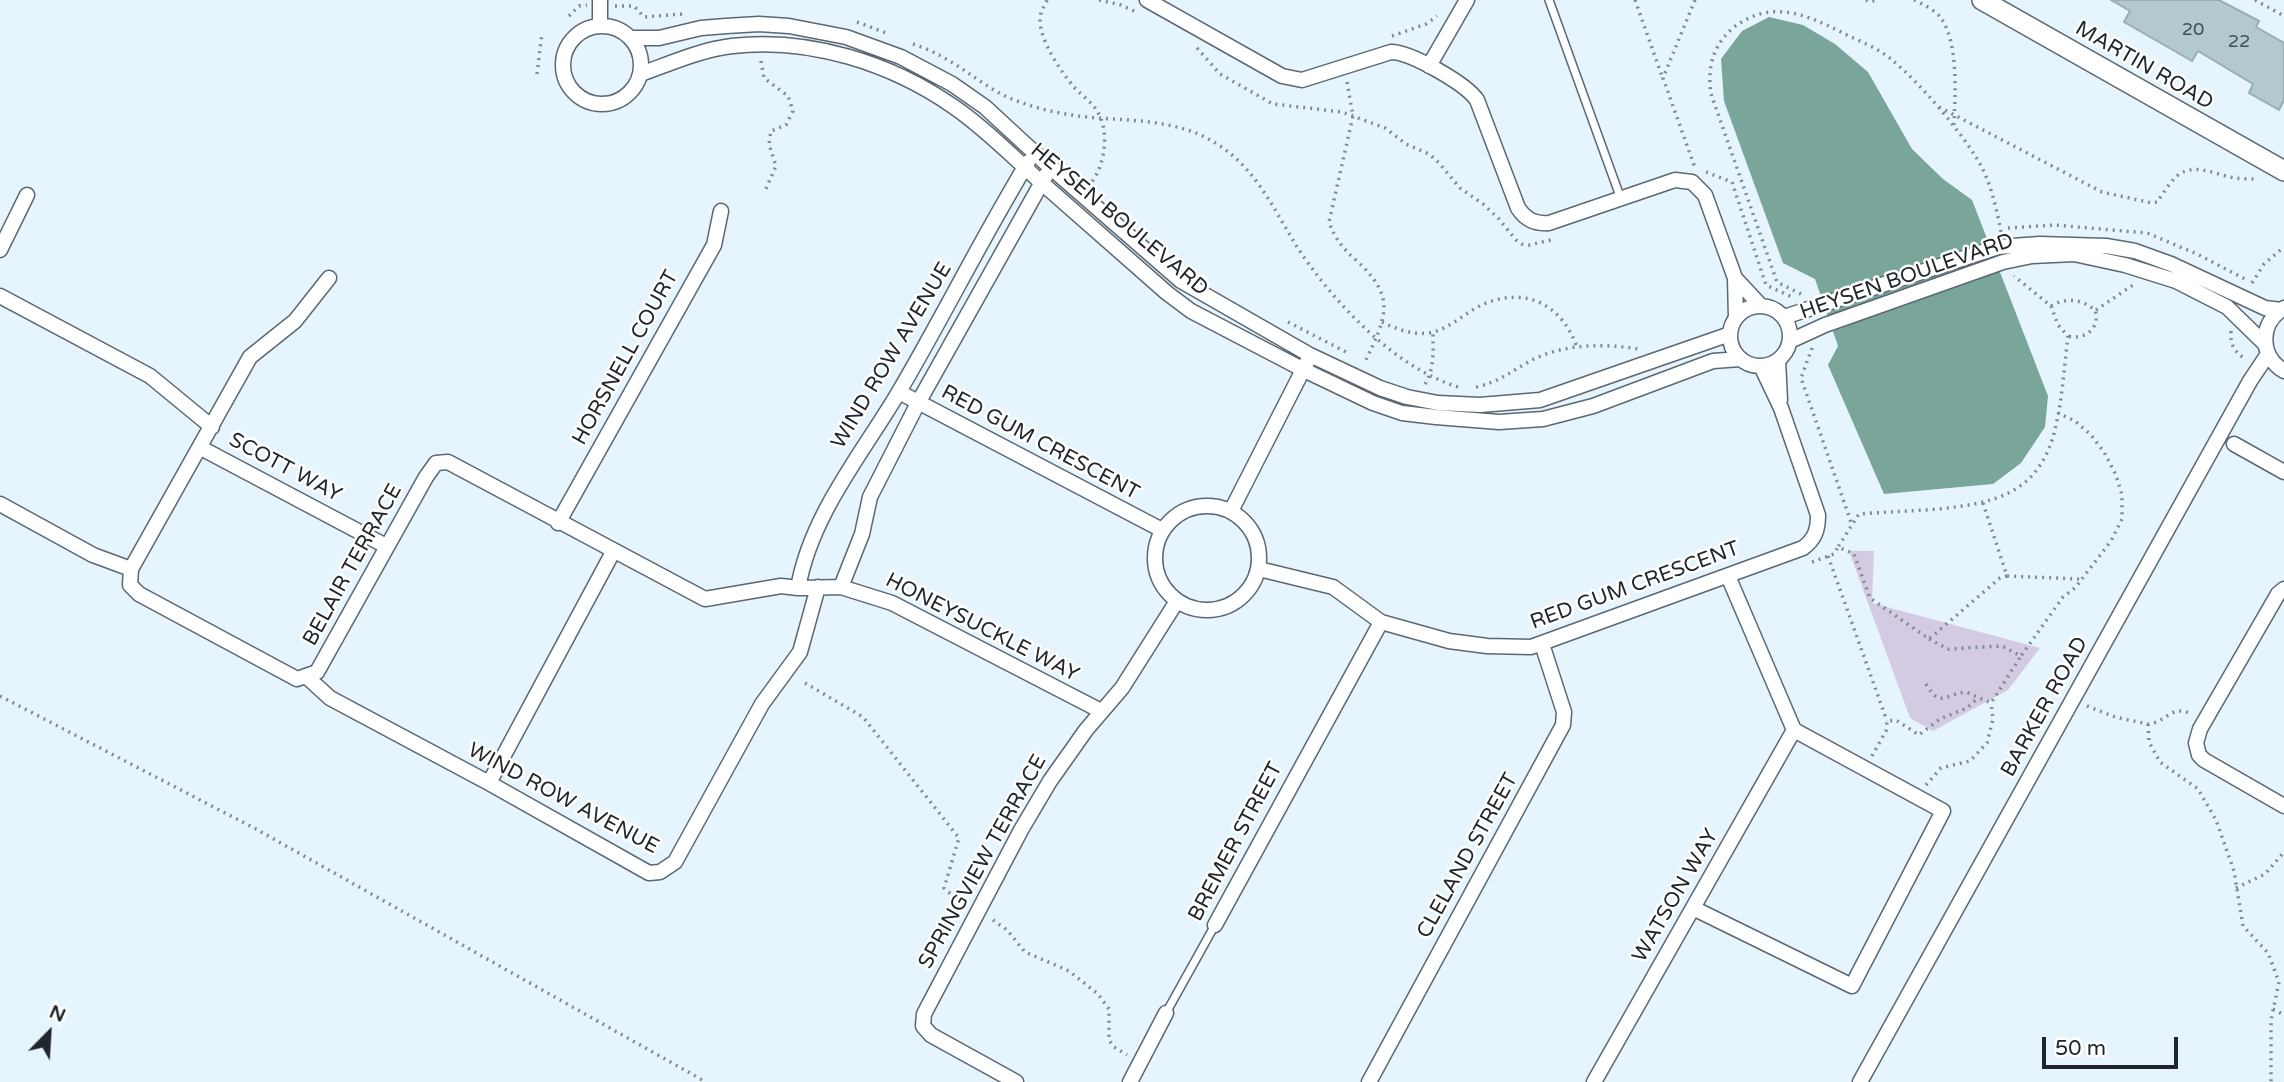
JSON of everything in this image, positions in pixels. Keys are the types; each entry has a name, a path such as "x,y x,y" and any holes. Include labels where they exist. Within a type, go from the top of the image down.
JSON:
{"street":[{"path":"1147,0 1293,80 1302,80 1382,54 1398,52 1429,66 1469,90 1478,100 1518,208 1531,222 1549,223 1675,180 1692,182 1705,195 1735,278 1736,317 1730,334 1735,352 1747,363 1761,366 1784,355 1790,341 1790,332 1784,317 1769,307 1760,306 1751,307 1736,317"},
{"path":"1429,66 1467,0"},
{"name":"MARTIN ROAD","path":"1982,0 2284,171"},
{"path":"600,2 600,26"},
{"name":"HEYSEN BOULEVARD","path":"631,38 659,38 701,28 759,24 813,29 846,37 901,57 952,84 985,107 1049,167 1181,281 1310,355 1380,388 1407,397 1438,403 1480,405 1540,400 1730,334"},
{"path":"600,26 622,31 631,38 642,61 636,86 615,102 602,104 589,102 577,95 564,72 564,59 576,36 587,29 600,26"},
{"name":"HEYSEN BOULEVARD","path":"641,74 682,57 730,46 782,45 841,55 889,71 938,97 972,121 1191,311 1304,370 1373,403 1402,413 1499,422 1543,419 1580,409 1713,360 1741,359"},
{"name":"WIND ROW AVENUE","path":"798,588 800,574 821,519 899,391 1034,152"},
{"name":"WIND ROW AVENUE","path":"841,587 862,534 870,497 918,403 1049,167"},
{"path":"0,250 27,195"},
{"name":"HORSNELL COURT","path":"558,523 714,244 721,211"},
{"name":"HEYSEN BOULEVARD","path":"1784,317 1807,301 2001,246 2069,244 2136,251 2171,264 2265,308 2282,309"},
{"name":"HEYSEN BOULEVARD","path":"1790,341 1825,325 2003,262 2032,256 2074,254 2125,265 2176,281 2227,307 2266,349 2273,363 2284,371"},
{"path":"0,504 93,555 131,569 250,357 295,321 329,278"},
{"path":"1735,278 1760,306"},
{"path":"0,296 150,376 212,427"},
{"name":"BARKER ROAD","path":"1860,1082 2259,368 2266,349 2268,325 2282,309"},
{"path":"1231,511 1310,355"},
{"name":"RED GUM CRESCENT","path":"1778,360 1781,408"},
{"name":"RED GUM CRESCENT","path":"1259,569 1333,587 1381,622 1449,641 1474,645 1531,647 1803,548 1817,532 1818,515 1781,408 1761,366"},
{"name":"RED GUM CRESCENT","path":"899,391 1162,530"},
{"path":"2234,444 2284,472"},
{"name":"SCOTT WAY","path":"201,448 386,546"},
{"name":"BELAIR TERRACE","path":"131,569 130,585 139,594 297,679 307,677 317,672 386,546 436,463 448,462 705,599 781,586 841,587"},
{"path":"1216,506 1231,511 1245,520 1255,535 1260,551 1259,569 1253,584 1242,598 1227,606 1210,610 1193,608 1177,601 1166,590 1158,576 1156,545 1162,530 1172,518 1193,508 1216,506"},
{"path":"489,783 613,552"},
{"path":"1693,908 1852,986 1943,811 1794,730 1728,576"},
{"name":"WIND ROW AVENUE","path":"307,677 330,698 649,873 660,872 674,862 762,704 800,652 818,587"},
{"name":"HONEYSUCKLE WAY","path":"841,587 892,603 1101,711"},
{"path":"2284,589 2278,594 2205,720 2196,743 2199,755 2204,760 2284,806"},
{"name":"SPRINGVIEW TERRACE","path":"1016,1082 931,1035 923,1026 924,1014 1021,830 1062,763 1122,688 1177,601"},
{"name":"BREMER STREET","path":"1215,925 1381,622"},
{"name":"CLELAND STREET","path":"1369,1082 1563,725 1564,712 1542,643"},
{"name":"WATSON WAY","path":"1594,1082 1794,730"},
{"name":"BREMER STREET","path":"1130,1082 1166,1013"}],"lane":[{"path":"1549,0 1621,199"},
{"name":"BREMER STREET","path":"1166,1013 1215,925"}],"path":[{"path":"579,0 579,6"},
{"path":"1047,0 1040,17 1043,34 1057,65 1097,110 1103,129 1104,157 1101,168 1081,195"},
{"path":"1635,0 1695,167 1732,182 1766,285 1796,300 1807,301"},
{"path":"1662,78 1695,0"},
{"path":"1866,0 1876,0"},
{"path":"1914,0 1940,16 1947,30 1953,57 1954,128"},
{"path":"2255,0 2284,16"},
{"path":"569,16 579,6 600,2 634,6 644,17 684,14"},
{"path":"1807,301 1801,294 1777,282 1711,94 1709,76 1712,59 1721,40 1748,16 1762,10 1795,10 1881,51 1893,60 1935,105 1978,160 1998,210 2001,246"},
{"path":"1388,37 1426,24 1437,16"},
{"path":"848,20 887,33"},
{"path":"537,74 542,33"},
{"path":"907,41 938,54 1004,96 1051,111 1176,126 1220,145 1262,188 1295,244 1326,285 1377,337 1415,367 1458,387"},
{"path":"761,61 764,78 788,96 793,111 786,125 771,131 769,144 776,166 764,193"},
{"path":"1287,321 1366,363 1381,322 1383,299 1380,286 1373,276 1341,247 1329,222 1353,116 1344,66"},
{"path":"1004,96 1008,105"},
{"path":"1935,105 2102,192 2152,203 2157,202 2177,177 2185,172 2214,171 2236,178 2261,179"},
{"path":"1083,173 1092,181"},
{"path":"1470,195 1499,219 1510,235 1522,244 1554,239"},
{"path":"2023,272 2013,273 2014,278 2051,306 2058,325 2068,336 2077,338 2089,333 2096,323 2095,310 2077,300 2069,299 2051,306"},
{"path":"2095,310 2136,284 2139,278 2133,276"},
{"path":"1381,322 1397,330 1433,331 1450,325 1487,303 1517,298 1541,304 1559,314 1571,331 1577,347"},
{"path":"2230,325 2230,341 2235,352 2259,368"},
{"path":"1415,382 1427,385 1433,361 1433,331"},
{"path":"1806,564 1834,554 1859,514 1906,512 1983,503 2007,495 2020,487 2043,461 2053,437 2068,336"},
{"path":"1813,345 1801,378 1852,525"},
{"path":"1439,386 1468,388 1491,384 1533,360 1577,347 1639,349"},
{"path":"1941,768 1970,761 1987,743 1993,719 1991,703 2063,597 2075,588 2111,541 2122,519 2122,495 2116,474 2091,435 2075,421 2057,412"},
{"path":"1983,503 2007,576"},
{"path":"1838,547 1854,554 1870,598 1930,639 1948,649 2002,646 2021,656"},
{"path":"1828,556 1887,721 1886,731 1872,757"},
{"path":"1930,639 2000,578 2080,579"},
{"path":"805,683 863,717 959,838 944,888 963,905"},
{"path":"1926,684 1935,697 1942,699 1966,692 1991,703"},
{"path":"0,696 256,829 706,1082"},
{"path":"1887,721 1896,720 1919,736 1940,719 1967,708 1979,697"},
{"path":"2074,698 2115,717 2148,724 2153,724 2174,711 2185,710 2197,716"},
{"path":"2148,724 2149,742 2160,762 2198,789 2216,820 2234,871 2243,926 2268,953 2279,982 2270,1020 2271,1082"},
{"path":"2236,888 2264,874 2284,852"},
{"path":"993,920 1007,930 1025,952 1069,971 1098,994 1109,1009 1109,1040 1114,1047 1140,1062"},
{"path":"2273,1009 2284,1015"}],"shaded area":[{"path":"1769,17 1803,25 1835,44 1868,72 1912,149 1943,179 1972,200 2048,396 2045,427 2021,463 1993,484 1884,494 1828,365 1838,346 1815,279 1783,263 1724,101 1721,59 1742,31"},
{"path":"1849,551 1874,551 1872,603 2040,648 2008,690 1933,731 1910,718"}],"building":[{"path":"2111,0 2219,0 2259,21 2256,27 2284,43 2284,100 2279,110 2249,93 2253,84 2198,51 2192,61 2124,22 2130,11"}]}
